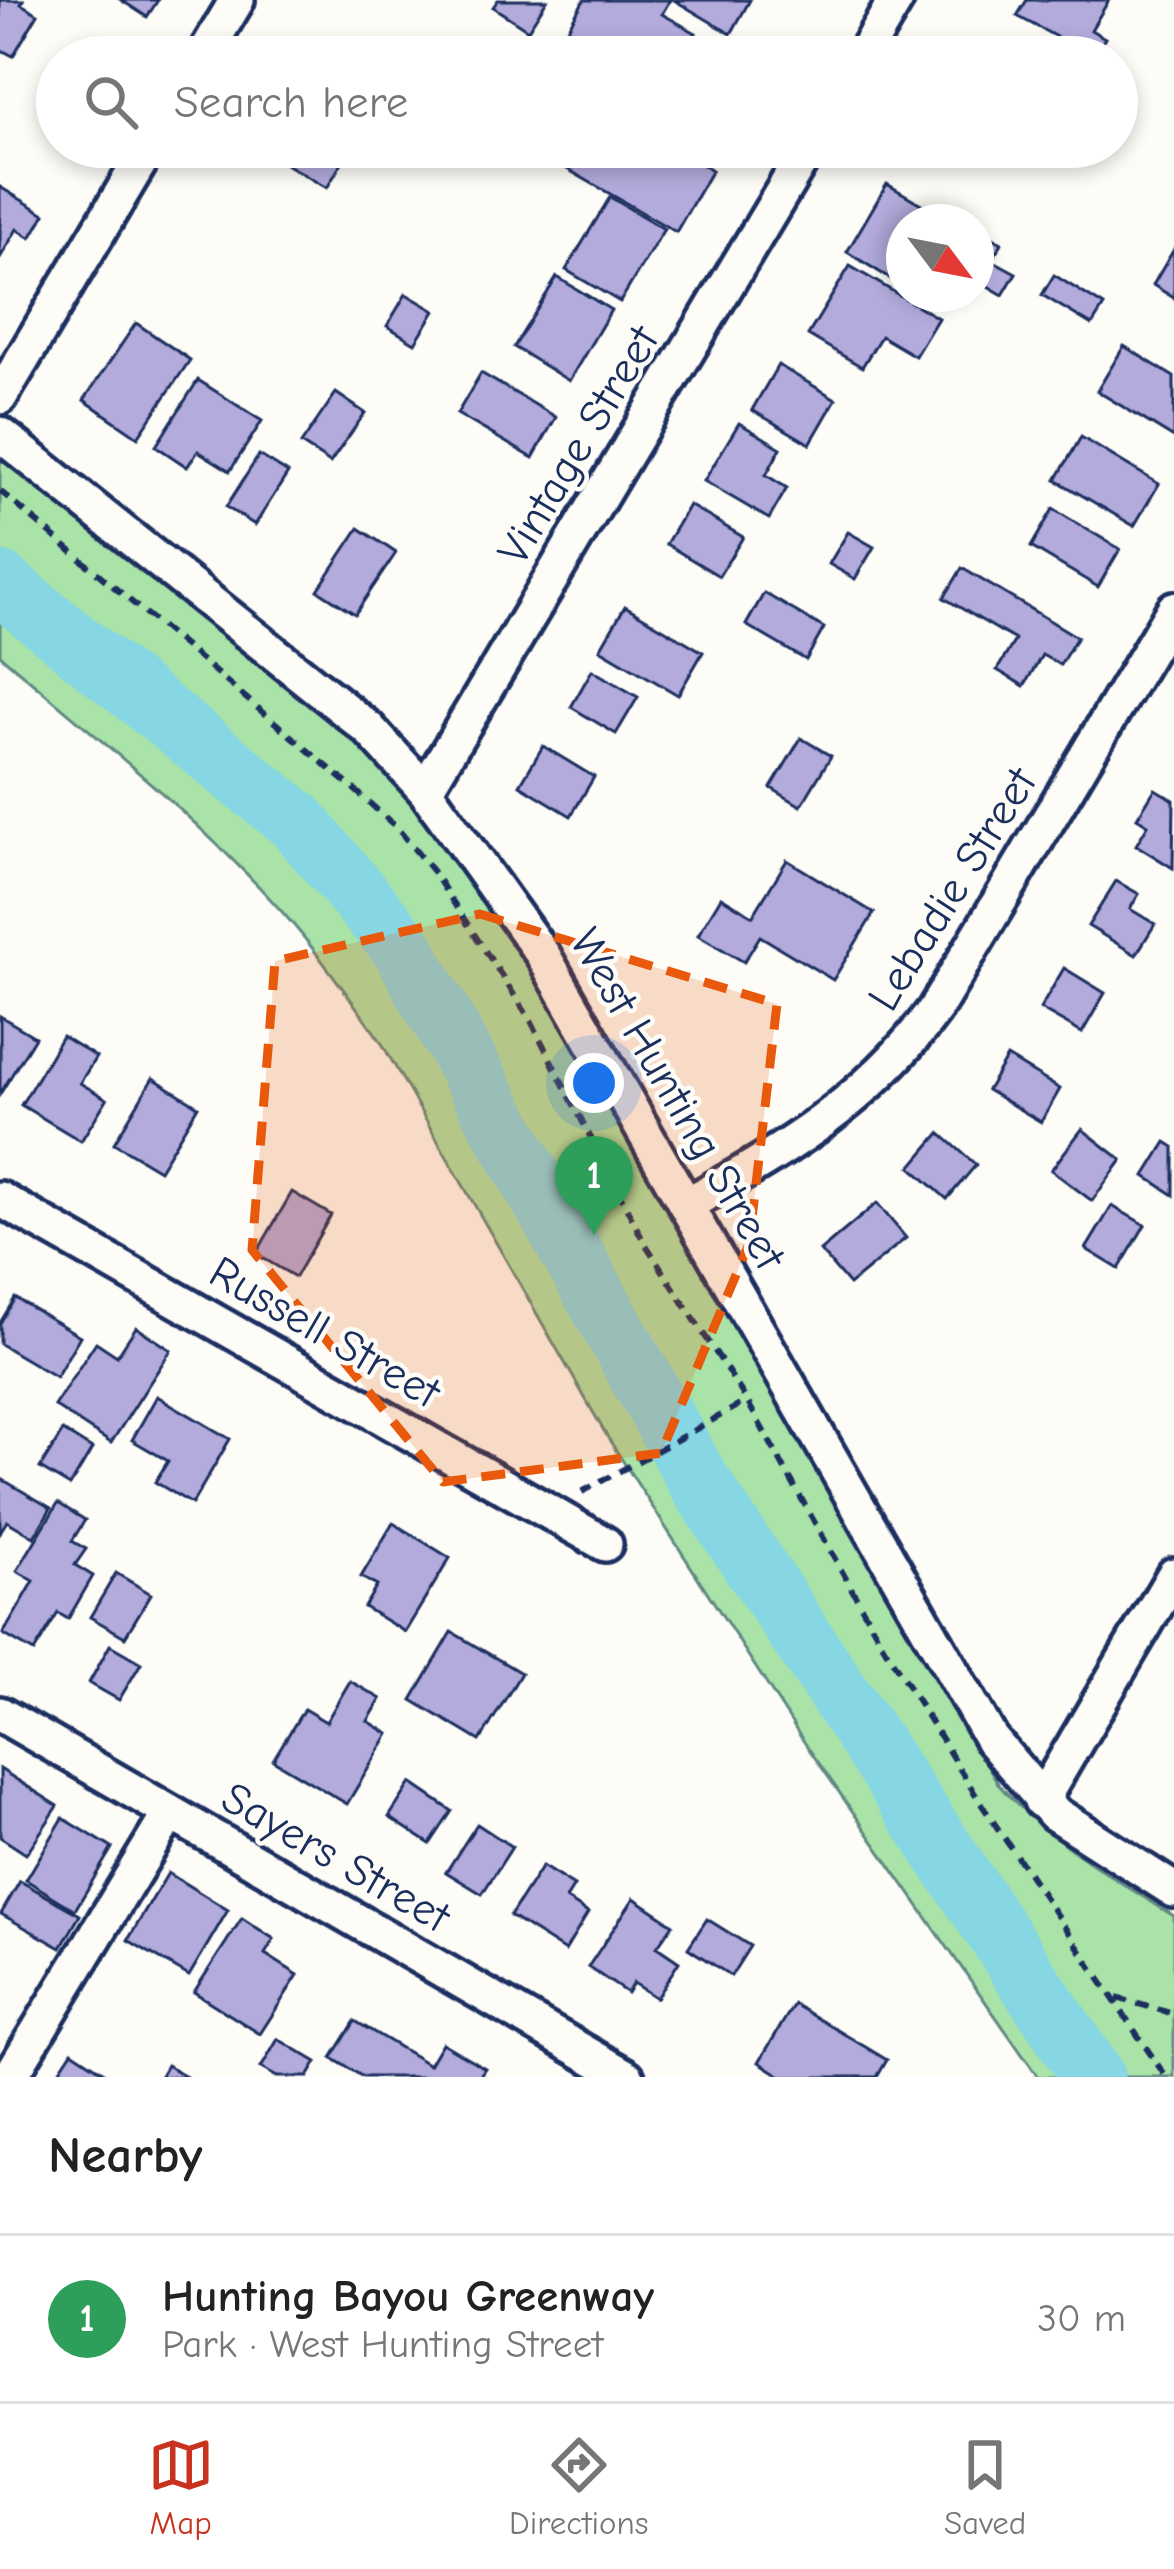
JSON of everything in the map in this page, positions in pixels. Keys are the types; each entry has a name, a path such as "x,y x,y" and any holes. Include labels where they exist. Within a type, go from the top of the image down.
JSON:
{"street":[{"path":"215,36 236,0"},
{"path":"875,36 896,0"},
{"path":"0,397 136,168"},
{"name":"Vintage Street","path":"425,790 796,168"},
{"name":"West Hunting Street","path":"0,434 369,729 425,790 543,955 689,1203 991,1739 1041,1801 1174,1890"},
{"name":"Lebadie Street","path":"689,1203 826,1123 905,1051 934,1011 1174,609"},
{"name":"Russell Street","path":"0,1198 605,1544"},
{"path":"1041,1801 1174,1575"},
{"name":"Sayers Street","path":"0,1714 627,2077"},
{"path":"10,2077 170,1813"}],"path":[{"path":"0,491 354,788 409,842 530,1019 643,1240 747,1401 883,1645 982,1805 1117,1998 1166,2077"},
{"path":"548,1512 747,1401"},
{"path":"1117,1998 1174,2014"}],"highlighted area":[{"path":"480,914 777,1004 749,1244 661,1453 443,1482 252,1250 275,961"}],"green space":[{"path":"0,446 396,772 506,918 999,1785 1060,1840 1174,1916 1174,2077 1038,2077 802,1739 608,1438 380,1040 337,980 291,922 223,850 0,655"}],"building":[{"path":"0,0 23,0 21,4 38,14 13,56 0,49"},
{"path":"121,0 158,0 147,17"},
{"path":"498,0 547,0 528,30 493,7"},
{"path":"584,0 670,0 662,14 696,33 694,36 563,36"},
{"path":"674,0 750,0 731,34"},
{"path":"1027,0 1109,0 1091,30 1102,36 1055,36 1017,16"},
{"path":"293,168 339,168 327,188"},
{"path":"565,168 709,168 712,170 676,232"},
{"path":"887,184 921,204 886,204 886,276 847,252"},
{"path":"0,187 45,214 31,238 17,229 0,258"},
{"path":"610,197 664,229 620,302 566,270"},
{"path":"1174,249 1174,298 1153,285"},
{"path":"994,261 1016,273 1003,295 994,290"},
{"path":"850,266 886,287 886,312 928,312 938,318 915,356 881,336 862,367 808,335"},
{"path":"1054,275 1104,306 1092,325 1042,295"},
{"path":"557,277 611,310 569,381 514,347"},
{"path":"406,294 435,311 415,343 387,326"},
{"path":"136,323 190,360 138,437 84,400"},
{"path":"1124,346 1174,377 1174,438 1097,391"},
{"path":"778,365 836,399 810,444 752,410"},
{"path":"481,373 556,417 533,458 457,414"},
{"path":"198,380 262,421 230,471 198,451 187,467 156,446"},
{"path":"336,393 365,413 330,463 301,444"},
{"path":"739,423 781,448 766,475 787,488 769,519 704,481"},
{"path":"1081,437 1159,484 1134,526 1056,480"},
{"path":"259,455 288,473 255,525 226,507"},
{"path":"689,505 743,537 719,576 666,544"},
{"path":"1053,509 1120,549 1098,587 1031,547"},
{"path":"359,528 396,553 355,614 318,590"},
{"path":"848,532 874,547 855,579 829,564"},
{"path":"962,568 1077,637 1060,665 1042,655 1024,686 997,670 1015,640 944,598"},
{"path":"764,593 824,628 806,660 746,625"},
{"path":"625,606 703,652 678,695 600,649"},
{"path":"592,670 638,697 616,734 571,707"},
{"path":"801,738 831,756 801,806 771,788"},
{"path":"543,746 594,777 571,816 520,785"},
{"path":"1155,789 1174,800 1173,868 1136,845 1148,825 1137,818"},
{"path":"787,860 874,913 833,980 760,936 744,962 698,935 721,897 753,916"},
{"path":"1116,881 1139,894 1130,909 1155,924 1136,955 1088,926"},
{"path":"1064,968 1105,993 1082,1033 1040,1009"},
{"path":"0,1016 35,1037 0,1094"},
{"path":"62,1036 96,1057 80,1083 107,1099 81,1141 21,1105"},
{"path":"1007,1057 1060,1089 1041,1122 987,1090"},
{"path":"153,1078 198,1106 159,1170 114,1143"},
{"path":"1082,1129 1122,1160 1092,1201 1051,1170"},
{"path":"940,1133 976,1165 947,1199 911,1167"},
{"path":"1166,1142 1174,1147 1174,1195 1145,1176"},
{"path":"292,1192 331,1215 295,1277 256,1254"},
{"path":"877,1203 906,1238 849,1285 820,1251"},
{"path":"1112,1206 1145,1225 1119,1269 1086,1249"},
{"path":"15,1298 80,1336 56,1377 0,1344 0,1323"},
{"path":"136,1327 171,1350 111,1443 54,1406 96,1342 117,1356"},
{"path":"157,1396 230,1439 192,1504 155,1482 168,1461 132,1440"},
{"path":"63,1431 92,1449 70,1486 40,1468"},
{"path":"0,1478 51,1508 34,1537 7,1521 0,1532"},
{"path":"58,1503 85,1520 72,1541 86,1549 75,1565 93,1576 68,1619 58,1613 34,1652 3,1634 34,1581 17,1571"},
{"path":"393,1523 450,1558 405,1632 364,1607 377,1586 361,1577"},
{"path":"116,1573 151,1594 125,1637 90,1617"},
{"path":"452,1632 521,1673 480,1741 412,1700"},
{"path":"110,1645 141,1663 119,1700 89,1683"},
{"path":"350,1681 381,1699 368,1721 389,1734 347,1804 273,1760 304,1709 326,1722"},
{"path":"0,1769 58,1806 26,1854 0,1837"},
{"path":"411,1783 452,1811 430,1844 389,1817"},
{"path":"63,1818 112,1848 75,1910 26,1880"},
{"path":"477,1824 512,1847 482,1894 446,1872"},
{"path":"542,1866 574,1886 566,1899 588,1913 565,1951 510,1916"},
{"path":"168,1873 228,1910 189,1976 128,1940"},
{"path":"20,1881 80,1915 61,1948 1,1914"},
{"path":"634,1898 673,1924 657,1947 679,1962 656,1998 633,1983 627,1993 588,1967"},
{"path":"242,1918 274,1939 265,1954 298,1975 260,2034 194,1992"},
{"path":"707,1919 750,1946 731,1976 688,1948"},
{"path":"794,2004 887,2060 877,2077 783,2077 759,2062"},
{"path":"355,2021 429,2065 442,2043 485,2068 479,2077 363,2077 332,2058"},
{"path":"278,2039 317,2062 308,2077 277,2077 261,2068"},
{"path":"72,2051 104,2072 101,2077 55,2077"},
{"path":"167,2065 186,2077 160,2077"}],"waterway":[{"path":"0,583 297,822 403,948 699,1482 1093,2077"}],"place":[{"name":"Hunting Bayou Greenway","path":"594,1235"}]}
